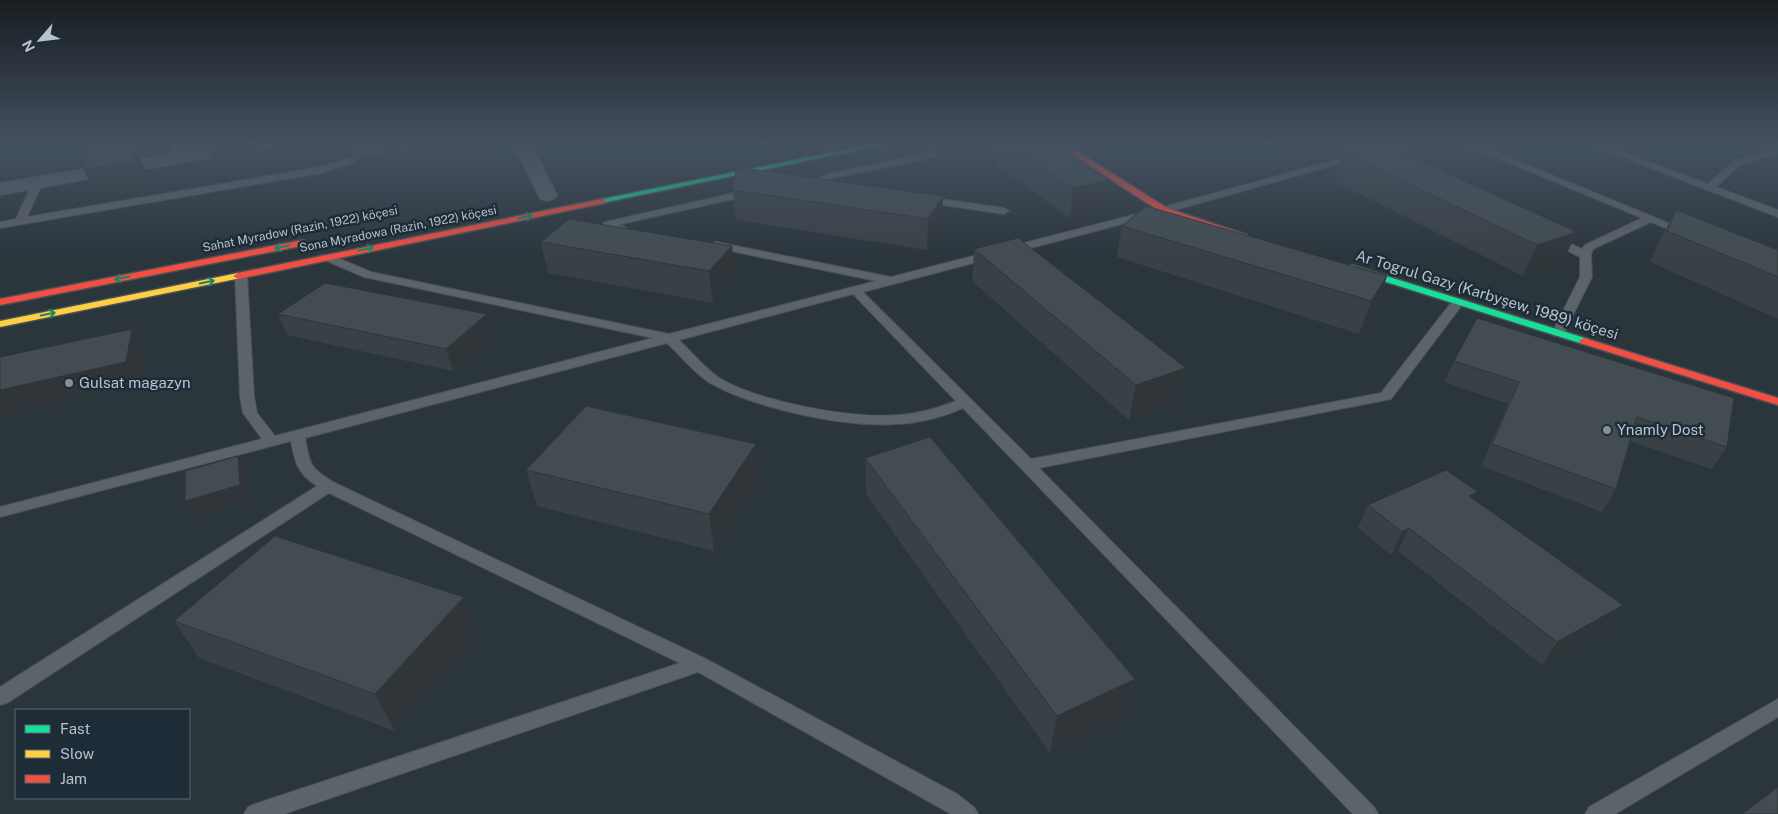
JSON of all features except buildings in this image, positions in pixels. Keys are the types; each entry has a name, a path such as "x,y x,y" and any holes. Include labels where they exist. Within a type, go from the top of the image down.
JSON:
{"main road":[{"name":"Sona Myradowa (Razin, 1922) köçesi","path":"0,324 703,181"},
{"path":"1118,181 1164,210 1259,240"},
{"name":"Sahat Myradow (Razin, 1922) köçesi","path":"0,302 313,241"},
{"name":"Ar Togrul Gazy (Karbyşew, 1989) köçesi","path":"1344,266 1778,402"}],"street":[{"path":"0,188 43,181"},
{"path":"540,181 547,195"}],"lane":[{"path":"0,225 258,181"},
{"path":"814,181 811,182 834,187"},
{"path":"0,512 1271,181"},
{"path":"1559,181 1697,237"},
{"path":"1690,181 1778,214"},
{"path":"1709,188 1717,181"},
{"path":"20,222 38,182"},
{"path":"631,230 606,227 609,224 762,190"},
{"path":"919,199 1004,211"},
{"path":"1558,333 1586,277 1585,255 1589,247 1651,218"},
{"path":"1541,235 1585,255"},
{"path":"708,244 891,281"},
{"path":"326,258 368,275 669,338 715,381 762,400 804,411 856,418 897,420 939,412 965,402"},
{"path":"241,275 247,396 250,413 271,442"},
{"path":"855,290 1367,814"},
{"path":"1028,465 1386,396 1458,302"},
{"path":"297,435 301,456 309,474 328,486 700,664 950,801 967,814"},
{"path":"0,697 328,486"},
{"path":"255,814 700,664"},
{"path":"1596,814 1778,707"}],"traffic: fast":[{"path":"602,201 701,181"},
{"path":"1351,268 1584,341"}],"traffic: slow":[{"path":"0,324 238,276"}],"traffic: jam":[{"path":"1118,181 1164,210 1243,235"},
{"path":"238,276 602,201"},
{"path":"0,302 303,243"},
{"path":"1584,341 1778,402"}],"place":[{"name":"Gulsat magazyn","path":"69,383"},
{"name":"Ynamly Dost","path":"1607,430"}]}
